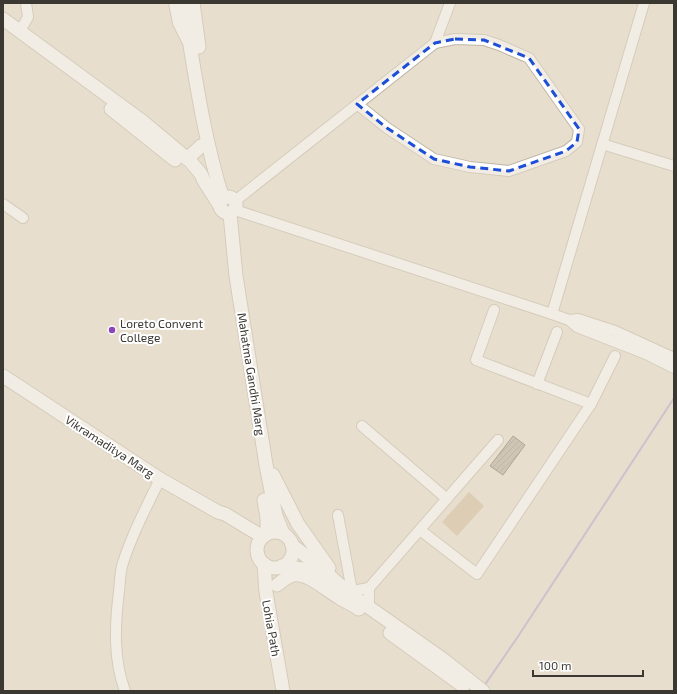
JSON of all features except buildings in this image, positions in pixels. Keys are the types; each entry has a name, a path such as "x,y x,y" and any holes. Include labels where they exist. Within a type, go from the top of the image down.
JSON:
{"main road":[{"path":"183,3 192,28"},
{"path":"193,3 192,28 194,46"},
{"path":"3,19 20,31 195,178 204,181"},
{"path":"3,30 54,61 142,121 187,158 201,174 204,181 228,206"},
{"name":"Mahatma Gandhi Marg","path":"194,46 208,144 215,175 228,206 237,329 267,517 263,538"},
{"name":"Mahatma Gandhi Marg","path":"194,46 228,206 236,276 266,466 276,516 283,534"},
{"path":"187,158 201,146 208,144"},
{"name":"Vikramaditya Marg","path":"3,376 160,479 218,512 221,518 263,538"},
{"path":"266,466 271,471 298,524 328,567 333,578"},
{"path":"271,620 281,567 291,558 293,552 289,539 283,534 277,532 263,538 258,555 264,564 273,568 281,567 302,569 312,572 444,660 476,689"},
{"path":"292,545 351,592 363,607"},
{"name":"Lohia Path","path":"264,564 266,592 283,691"},
{"path":"277,585 286,578 294,575 303,576 312,580 339,598 363,607"}],"street":[{"path":"20,31 28,17 26,3"},
{"path":"174,3 178,23 194,46"},
{"path":"194,46 202,26 198,3"},
{"path":"435,43 450,3"},
{"path":"552,314 644,3"},
{"path":"228,206 357,104 435,43 455,39 484,40 530,58 579,130 576,142 566,151 509,172 470,167 434,159 387,128 357,104"},
{"path":"602,144 674,166"},
{"path":"3,204 23,218"},
{"path":"228,206 552,314 569,320 577,327 674,358"},
{"path":"494,310 476,360 591,404"},
{"path":"537,384 557,332"},
{"path":"648,350 674,368"},
{"path":"420,530 477,574 591,404 615,356"},
{"path":"362,426 447,499"},
{"path":"338,515 351,592 369,588 498,440"},
{"path":"125,691 119,676 116,646 117,603 122,568 134,532 160,479"},
{"path":"363,607 369,603 369,588"}],"highlighted area":[{"path":"455,39 484,40 529,58 579,129 577,142 566,151 509,171 470,167 434,159 387,128 357,104 435,43"}],"shaded area":[{"path":"469,492 484,506 457,536 442,522"}],"waterway":[{"path":"484,686 674,398"}],"place":[{"name":"Loreto Convent College","path":"112,330"}]}
